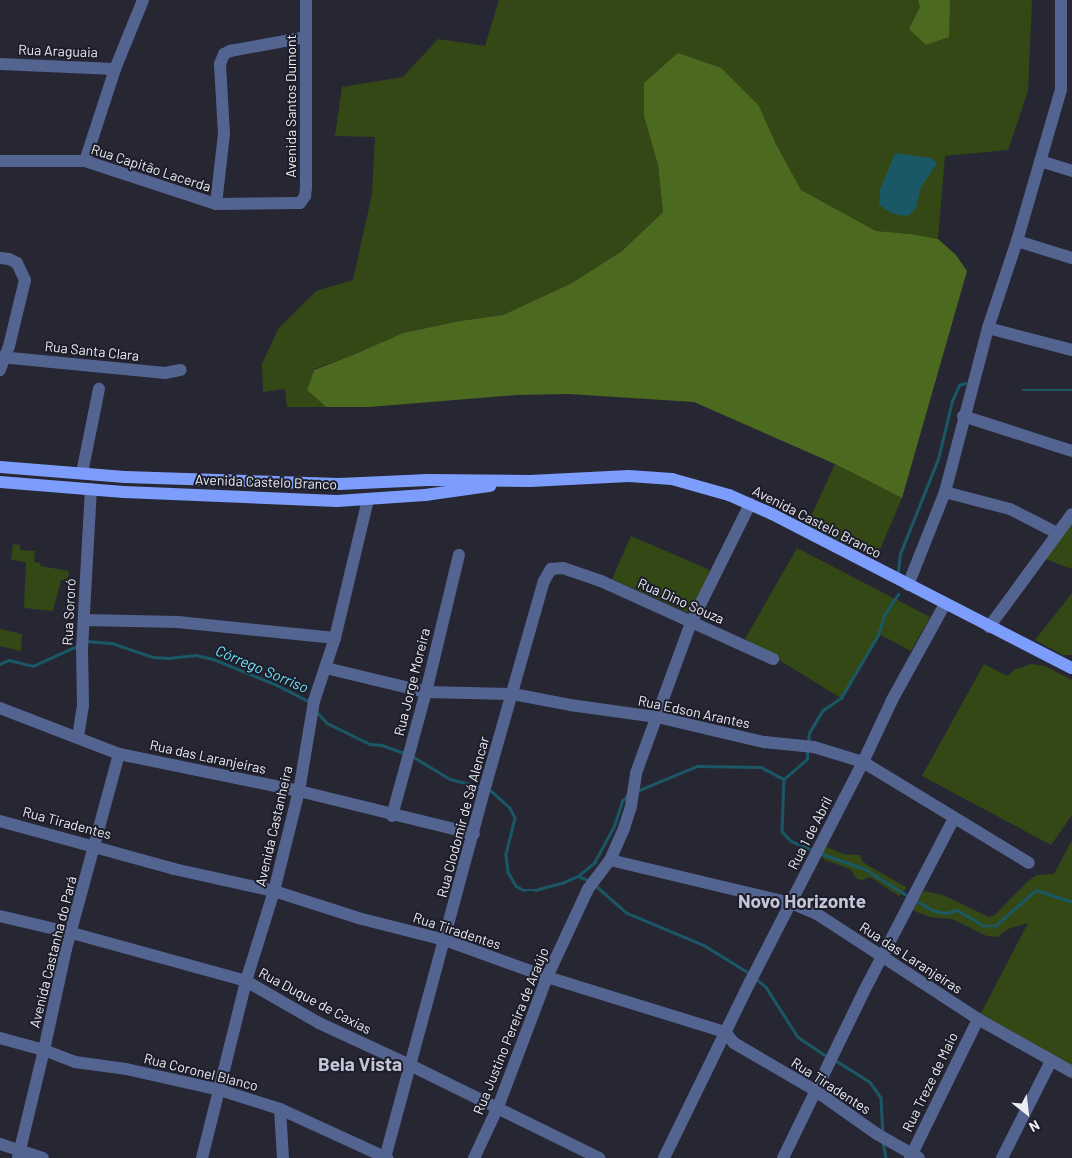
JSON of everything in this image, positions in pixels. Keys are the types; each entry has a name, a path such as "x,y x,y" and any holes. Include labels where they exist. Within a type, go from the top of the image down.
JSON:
{"main road":[{"name":"Avenida Castelo Branco","path":"0,467 88,474 339,484 428,480 530,481 629,476 658,478 704,487 750,504 989,627 1071,666"},
{"path":"88,474 91,489"},
{"name":"Avenida Castelo Branco","path":"0,482 293,500 368,499 435,494 530,481"}],"street":[{"path":"85,161 115,69 143,0"},
{"name":"Avenida Santos Dumont","path":"294,204 300,203 306,196 306,0"},
{"path":"908,585 945,492 963,416 988,328 1017,241 1040,160 1067,92 1061,0"},
{"path":"216,204 224,134 220,64 224,54 230,51 306,37"},
{"name":"Rua Araguaia","path":"0,64 115,69"},
{"path":"1040,160 1072,171"},
{"name":"Rua Capitão Lacerda","path":"0,161 85,161 216,204 294,204"},
{"path":"1017,241 1072,258"},
{"path":"0,370 2,356 9,346 25,280 17,263 3,258"},
{"path":"988,328 1072,350"},
{"name":"Rua Santa Clara","path":"2,356 77,366 165,373 181,370"},
{"path":"88,474 99,389"},
{"path":"963,416 1072,451"},
{"name":"Rua Sororó","path":"78,737 83,706 82,644 91,489"},
{"path":"945,492 1010,509 1057,533"},
{"name":"Avenida Castanheira","path":"202,1158 246,981 274,891 299,792 314,701 335,638 368,499"},
{"name":"Rua Justino Pereira de Araújo","path":"474,1158 498,1107 547,977 591,885 610,860 629,814 636,773 692,623 750,504"},
{"path":"989,627 1072,514"},
{"name":"Rua Jorge Moreira","path":"392,816 426,692 458,555"},
{"name":"Rua Clodomir de Sá Alencar","path":"386,1158 474,834 482,796 547,575 550,569 557,567 576,573"},
{"name":"Rua Dino Souza","path":"576,573 601,581 773,659"},
{"name":"Rua 1 de Abril","path":"664,1158 753,976 863,762 892,700 944,604"},
{"path":"84,620 178,622 335,638"},
{"name":"Rua Edson Arantes","path":"326,668 426,692 513,694 570,705 657,717 764,742 809,746 863,762 1029,863"},
{"name":"Rua das Laranjeiras","path":"0,708 119,754 299,792 392,816 474,834"},
{"name":"Avenida Castanha do Pará","path":"19,1154 66,949 72,933 119,754"},
{"path":"784,1158 881,957 954,818"},
{"name":"Rua Tiradentes","path":"0,821 174,869 274,891 362,919 445,940 547,977 725,1032 734,1043 816,1091 877,1134 914,1157"},
{"name":"Rua das Laranjeiras","path":"610,860 791,903 818,914 978,1019 1072,1072"},
{"name":"Rua Duque de Caxias","path":"0,916 72,933 246,981 319,1023 498,1107 599,1158"},
{"name":"Rua Treze de Maio","path":"914,1157 978,1019"},
{"name":"Rua Coronel Blanco","path":"0,1038 44,1050 75,1062 126,1069 220,1090 280,1109 386,1158"},
{"path":"1002,1158 1051,1061"},
{"path":"280,1109 283,1158"},
{"path":"0,1144 19,1154 44,1158"}],"green space":[{"path":"499,0 918,0 920,7 949,8 950,0 1032,0 1028,91 1008,150 945,156 938,239 911,234 876,231 801,190 776,144 759,106 644,116 658,165 663,212 622,251 572,283 503,315 460,321 403,333 353,355 314,369 307,390 326,407 287,407 285,389 263,392 262,364 278,329 316,291 353,280 372,194 375,137 335,136 342,87 403,77 438,39 485,46"},
{"path":"918,0 950,0 949,37 926,45 909,29 920,7"},
{"path":"678,53 721,68 759,106 776,144 801,190 876,231 911,234 938,239 956,255 967,271 902,498 835,464 694,402 569,394 516,395 369,407 326,407 307,390 314,370 403,333 460,321 503,315 572,283 622,251 663,212 658,165 644,116 644,83"},
{"path":"835,464 902,498 876,559 807,525"},
{"path":"1072,515 1072,569 1040,557"},
{"path":"631,536 710,570 691,614 612,579"},
{"path":"13,544 20,545 20,550 35,551 34,562 41,563 40,566 69,571 68,580 61,580 53,611 24,608 26,562 11,560"},
{"path":"797,548 930,617 911,651 879,634 841,698 745,639"},
{"path":"1072,593 1072,655 1063,655 1035,640"},
{"path":"0,629 22,634 21,651 0,646"},
{"path":"984,664 1007,676 1014,670 1031,664 1045,666 1072,680 1072,815 1051,845 922,776"},
{"path":"1072,840 1072,1072 978,1019 1028,923 1008,929 997,937 987,936 952,919 930,917 914,911 912,907 924,891 943,895 989,917 995,915 1028,881 1037,875 1054,874"},
{"path":"827,847 843,854 860,855 862,861 906,887 906,889 899,896 870,877 862,880 857,879 850,869 825,860 820,855"}],"water":[{"path":"895,153 931,158 937,163 921,187 916,208 908,216 893,214 879,205 880,190"}],"waterway":[{"path":"898,572 900,554 938,459 952,401 959,385 965,383"},
{"path":"1023,390 1072,390"},
{"path":"808,743 809,733 823,710 841,698 878,635 884,615 898,594"},
{"name":"Córrego Sorriso","path":"87,641 112,643 153,657 168,658 196,655 213,659 277,685 309,701"},
{"name":"Córrego Sorriso","path":"0,664 9,660 33,666 77,646"},
{"name":"Córrego Sorriso","path":"316,711 327,723 370,744 382,745 404,753"},
{"path":"784,779 807,759 807,751"},
{"name":"Córrego Sorriso","path":"412,756 450,779 481,787"},
{"name":"Córrego Sorriso","path":"637,791 697,766 761,767 784,779"},
{"name":"Córrego Sorriso","path":"784,779 782,831 791,841 812,850"},
{"name":"Córrego Sorriso","path":"489,789 510,808 515,818 506,855 508,872 516,886 524,890 535,890 564,882 578,876 594,863 614,826 622,801 628,795"},
{"name":"Córrego Sorriso","path":"822,854 865,869 908,896"},
{"path":"578,876 588,880"},
{"path":"595,885 627,913 704,945 749,973"},
{"name":"Córrego Sorriso","path":"915,900 932,910 945,913 957,910 985,926 995,926 1036,890 1072,902"},
{"path":"755,978 766,987 798,1037 828,1057"},
{"path":"835,1060 870,1082 881,1098 883,1132"},
{"path":"883,1142 886,1158"}],"district":[{"name":"Novo Horizonte","path":"802,901"},
{"name":"Bela Vista","path":"360,1064"}]}
